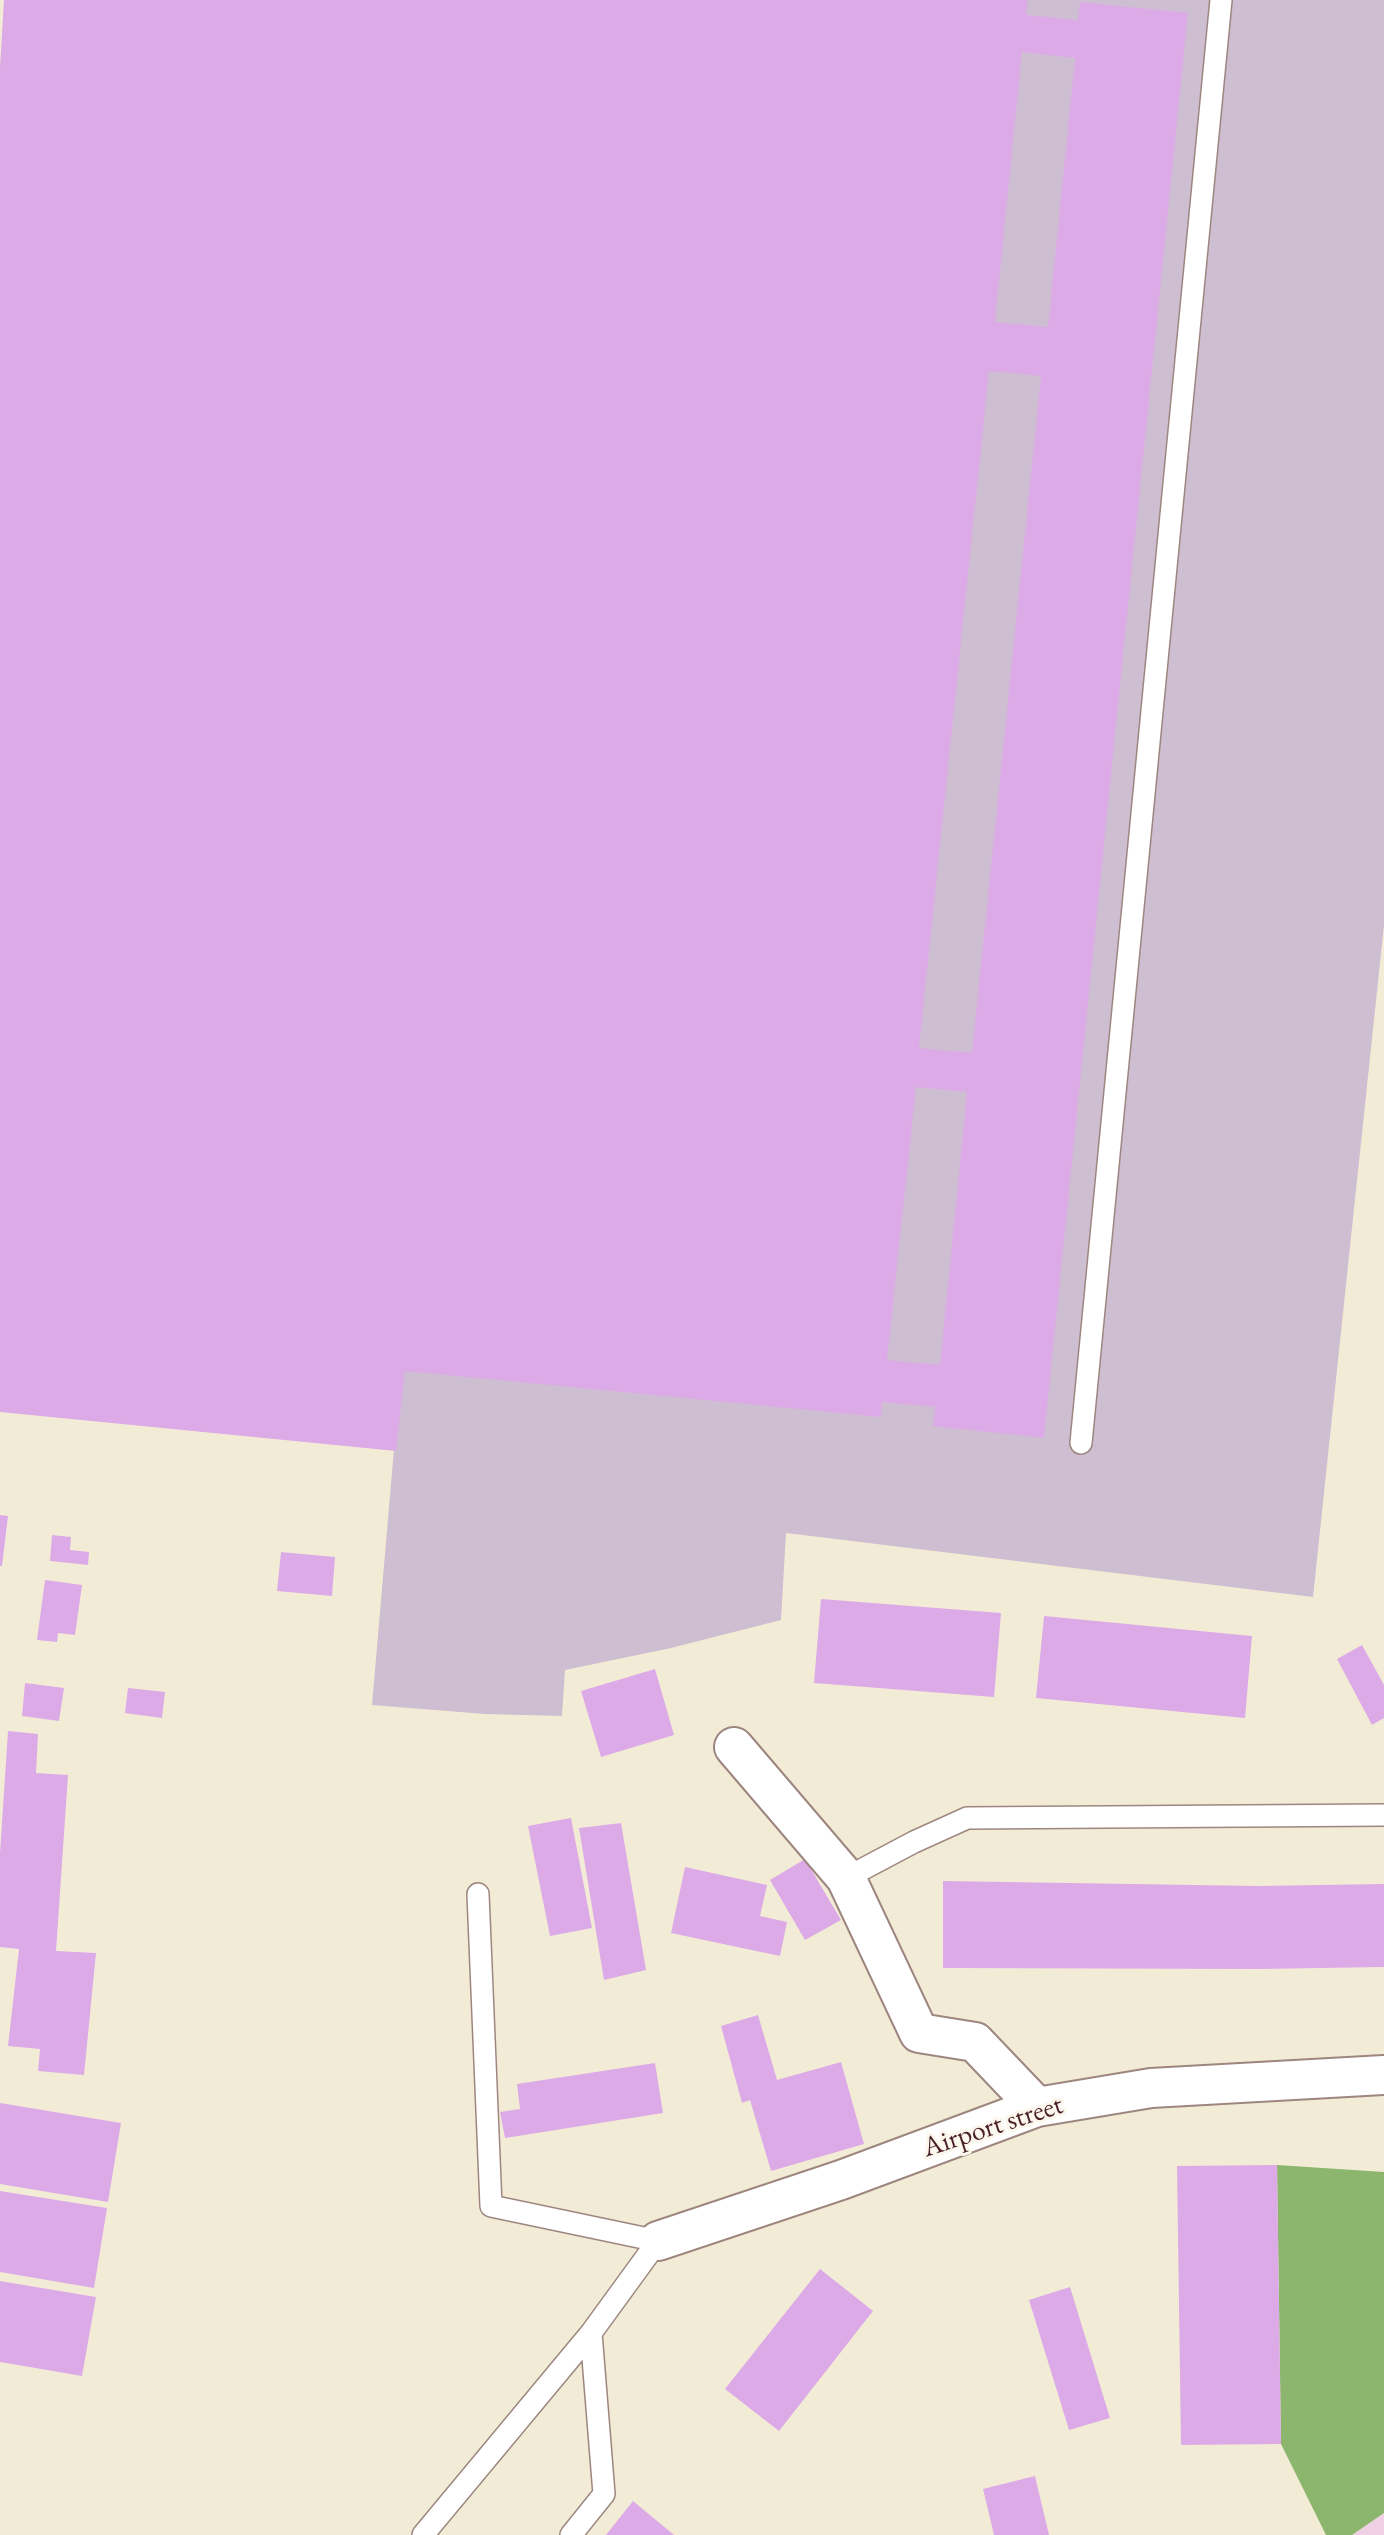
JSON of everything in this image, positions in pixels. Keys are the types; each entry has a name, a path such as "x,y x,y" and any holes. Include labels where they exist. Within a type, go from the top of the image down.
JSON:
{"street":[{"path":"734,1747 846,1878 919,2033 975,2042 1037,2107"},
{"name":"Аirport street","path":"658,2241 841,2180 1037,2107 1151,2088 1384,2075"}],"lane":[{"path":"1081,1443 1221,0"},
{"path":"846,1878 967,1818 1384,1815"},
{"path":"424,2535 591,2333 658,2241 491,2206 478,1894"},
{"path":"571,2535 604,2494 591,2333"}],"shaded area":[{"path":"539,0 1384,0 1384,925 1313,1597 786,1533 781,1620 671,1648 565,1670 562,1716 485,1714 372,1705 394,1449"},
{"path":"1384,2513 1384,2535 1352,2535"}],"green space":[{"path":"1277,2165 1384,2172 1384,2513 1352,2535 1326,2535 1281,2444"}],"building":[{"path":"4,0 1028,0 1026,15 1078,20 1080,2 1188,13 1044,1438 933,1426 935,1407 882,1402 881,1417 405,1371 396,1451 0,1412 0,67","holes":["1022,52 1075,58 1048,327 995,322","989,371 1041,376 972,1053 919,1048","916,1087 967,1092 940,1365 887,1360"]},
{"path":"0,1515 8,1516 2,1566 0,1566"},
{"path":"52,1535 71,1537 70,1550 89,1552 88,1565 50,1561"},
{"path":"281,1552 335,1557 332,1596 277,1591"},
{"path":"45,1580 82,1585 75,1635 58,1633 57,1642 37,1640"},
{"path":"821,1599 1001,1613 994,1697 814,1683"},
{"path":"1044,1616 1252,1636 1245,1718 1036,1698"},
{"path":"1362,1645 1384,1685 1384,1718 1372,1725 1337,1659"},
{"path":"655,1669 674,1735 601,1757 581,1691"},
{"path":"25,1683 64,1688 59,1721 22,1716"},
{"path":"128,1688 165,1692 162,1718 125,1713"},
{"path":"8,1731 38,1734 36,1773 68,1775 56,1951 96,1953 84,2075 38,2071 40,2049 8,2046 19,1949 0,1947 0,1853"},
{"path":"571,1818 592,1928 550,1936 528,1826"},
{"path":"621,1823 646,1970 604,1980 579,1828"},
{"path":"805,1859 841,1920 805,1940 770,1880"},
{"path":"685,1867 767,1885 760,1916 787,1922 780,1956 671,1933"},
{"path":"943,1881 1258,1886 1384,1884 1384,1967 943,1968"},
{"path":"758,2015 777,2080 841,2062 864,2144 771,2171 750,2100 742,2103 721,2026"},
{"path":"655,2063 663,2113 505,2138 500,2112 520,2109 517,2084"},
{"path":"0,2103 121,2123 108,2202 0,2184"},
{"path":"1277,2165 1281,2444 1181,2445 1177,2166"},
{"path":"0,2191 107,2208 94,2288 0,2272"},
{"path":"820,2269 873,2311 779,2431 725,2389"},
{"path":"0,2281 96,2297 82,2376 0,2362"},
{"path":"1070,2287 1110,2418 1069,2430 1029,2300"},
{"path":"1035,2476 1049,2535 994,2535 983,2489"},
{"path":"633,2501 674,2535 606,2535"}]}
